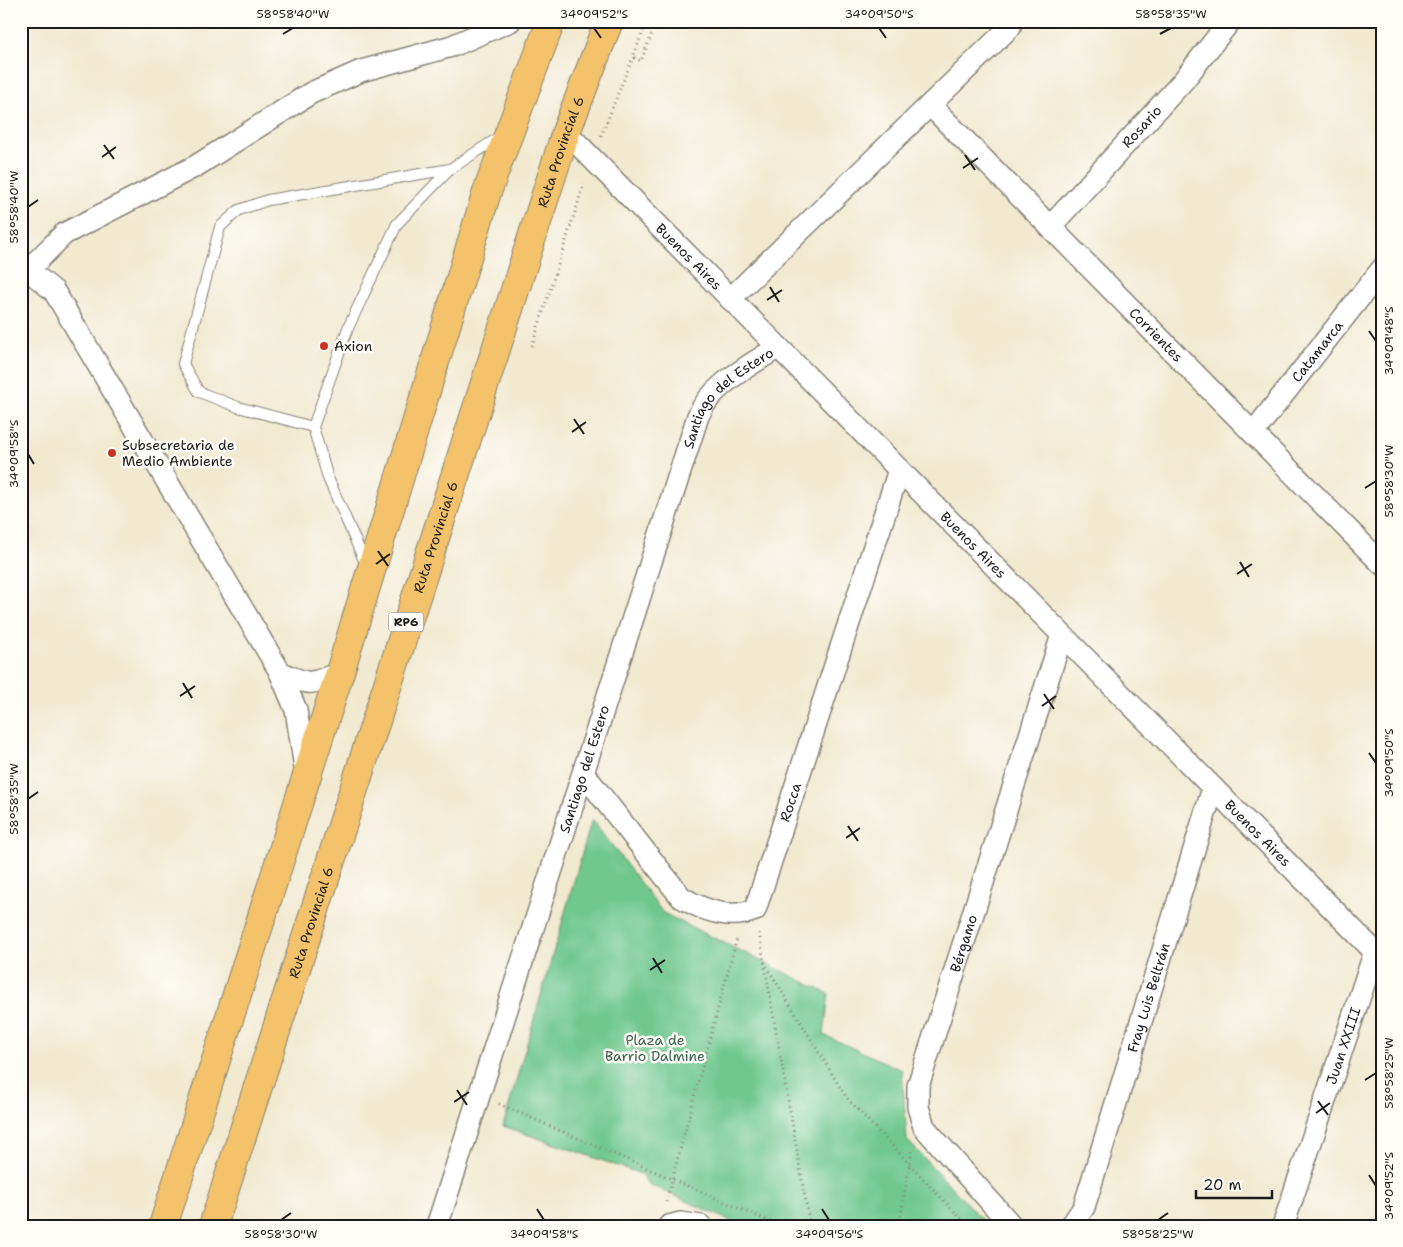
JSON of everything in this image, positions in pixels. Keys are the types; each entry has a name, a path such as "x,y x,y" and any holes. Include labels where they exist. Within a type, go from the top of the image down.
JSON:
{"highway":[{"name":"Ruta Provincial 6","path":"213,1226 566,132 609,21"},
{"path":"163,1226 340,672 487,192 546,24"}],"street":[{"path":"306,774 296,710 280,672 54,291 24,270 64,234 196,166 311,93 361,71 452,46 510,21"},
{"path":"730,299 931,106 1010,27 1003,21"},
{"name":"Rosario","path":"1050,227 1183,81 1230,21"},
{"name":"Corrientes","path":"931,106 1382,564"},
{"name":"Buenos Aires","path":"566,132 1378,955"},
{"name":"Catamarca","path":"1253,433 1382,269"},
{"name":"Santiago del Estero","path":"437,1226 700,410 712,392 778,347"},
{"name":"Rocca","path":"749,913 899,470"},
{"name":"Bérgamo","path":"1012,1226 924,1127 918,1107 918,1086 1062,635"},
{"path":"280,672 301,683 316,682 340,672"},
{"path":"584,774 681,897 703,911 749,913"},
{"name":"Fray Luis Beltrán","path":"1071,1226 1084,1207 1213,788"},
{"name":"Juan XXIII","path":"1283,1226 1378,955"},
{"path":"667,1216 680,1222 701,1226"}],"lane":[{"path":"370,575 328,478 313,427 348,328 397,224 450,168 510,130"},
{"path":"313,427 238,407 199,392 183,364 220,226 239,210 268,200 450,168"}],"path":[{"path":"532,346 593,159 647,21"},
{"path":"633,57 641,61 657,21"},
{"path":"749,913 764,962 810,1226"},
{"path":"667,1216 673,1179 749,913"},
{"path":"764,962 846,1097 968,1226"},
{"path":"478,1095 780,1226"},
{"path":"900,1226 918,1107"}],"green space":[{"name":"Plaza de Barrio Dalmine","path":"592,819 663,913 829,994 824,1035 902,1070 907,1140 988,1226 742,1226 648,1184 641,1174 503,1126"}],"place":[{"name":"Axion","path":"324,346"},
{"name":"Subsecretaria de Medio Ambiente","path":"112,453"}]}
